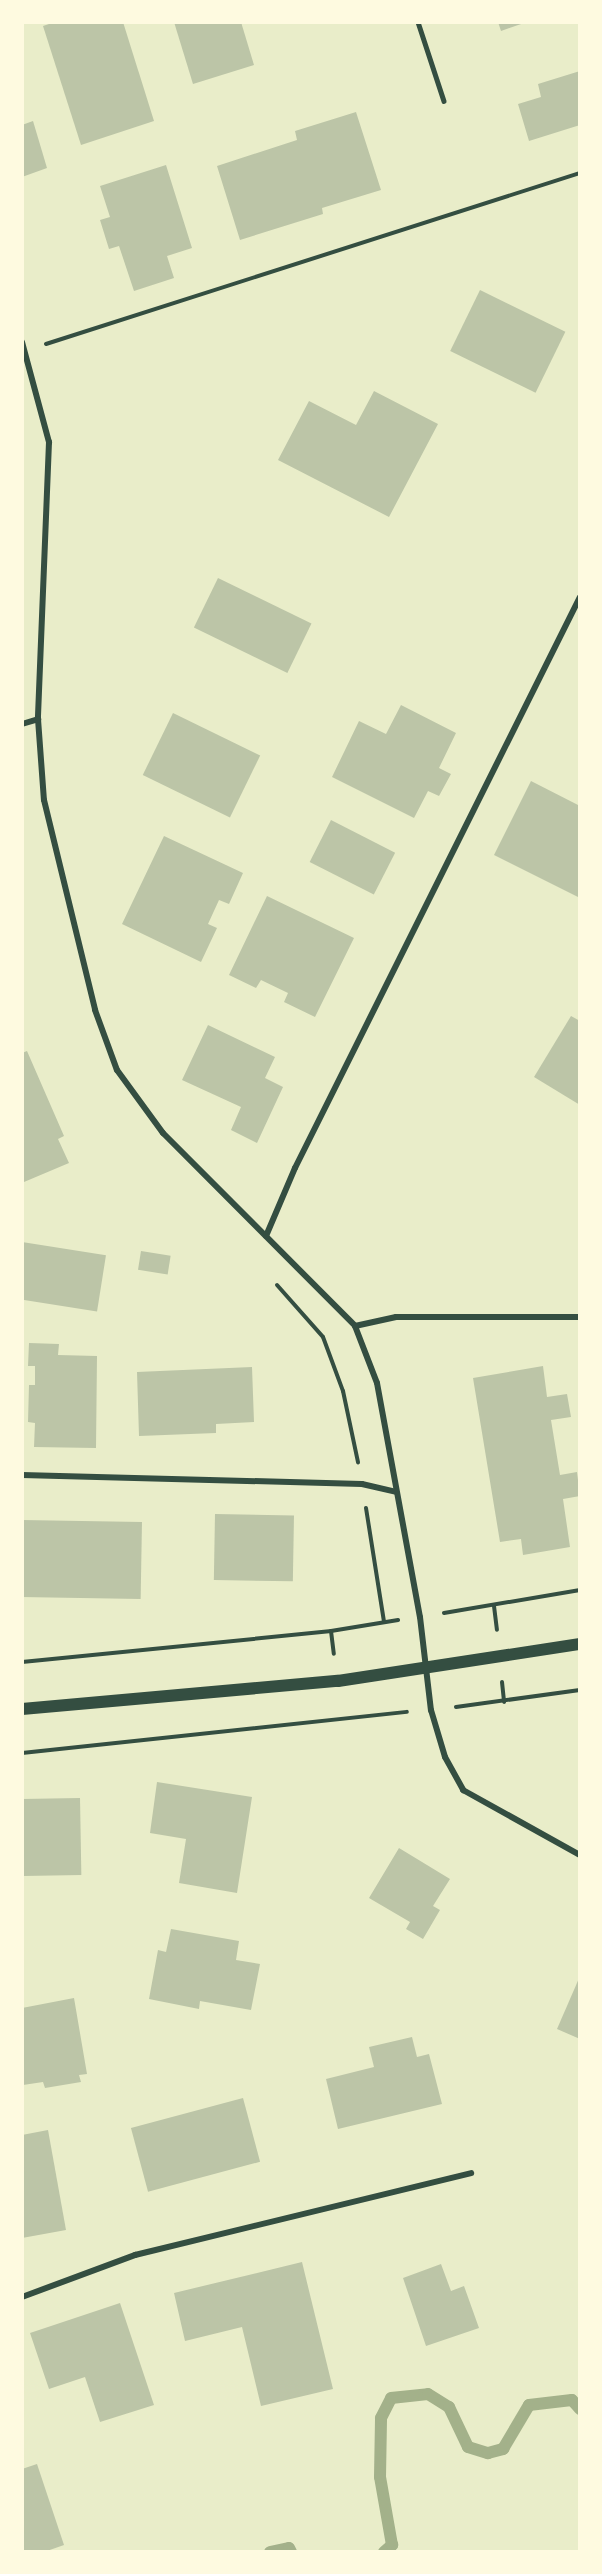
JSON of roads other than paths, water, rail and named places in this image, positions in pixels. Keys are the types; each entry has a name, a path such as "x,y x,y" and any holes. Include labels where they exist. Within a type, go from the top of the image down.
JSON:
{"main road":[{"path":"22,1708 338,1681 579,1644"}],"street":[{"path":"22,342 50,442 38,719 44,800 95,1010 117,1070 163,1133 355,1326 377,1383 420,1617 431,1710 446,1757 463,1790 579,1855"},
{"path":"267,1236 295,1168 579,597"},
{"path":"22,724 38,719"},
{"path":"355,1326 396,1317 579,1317"},
{"path":"22,1475 362,1484 396,1492"},
{"path":"22,2297 135,2256 471,2173"}],"lane":[{"path":"418,22 444,101"}],"waterway":[{"path":"384,2552 392,2545 380,2477 381,2418 391,2398 428,2394 449,2407 468,2447 488,2453 503,2449 529,2405 572,2400 580,2409"},
{"path":"270,2552 289,2548 291,2552"}]}
